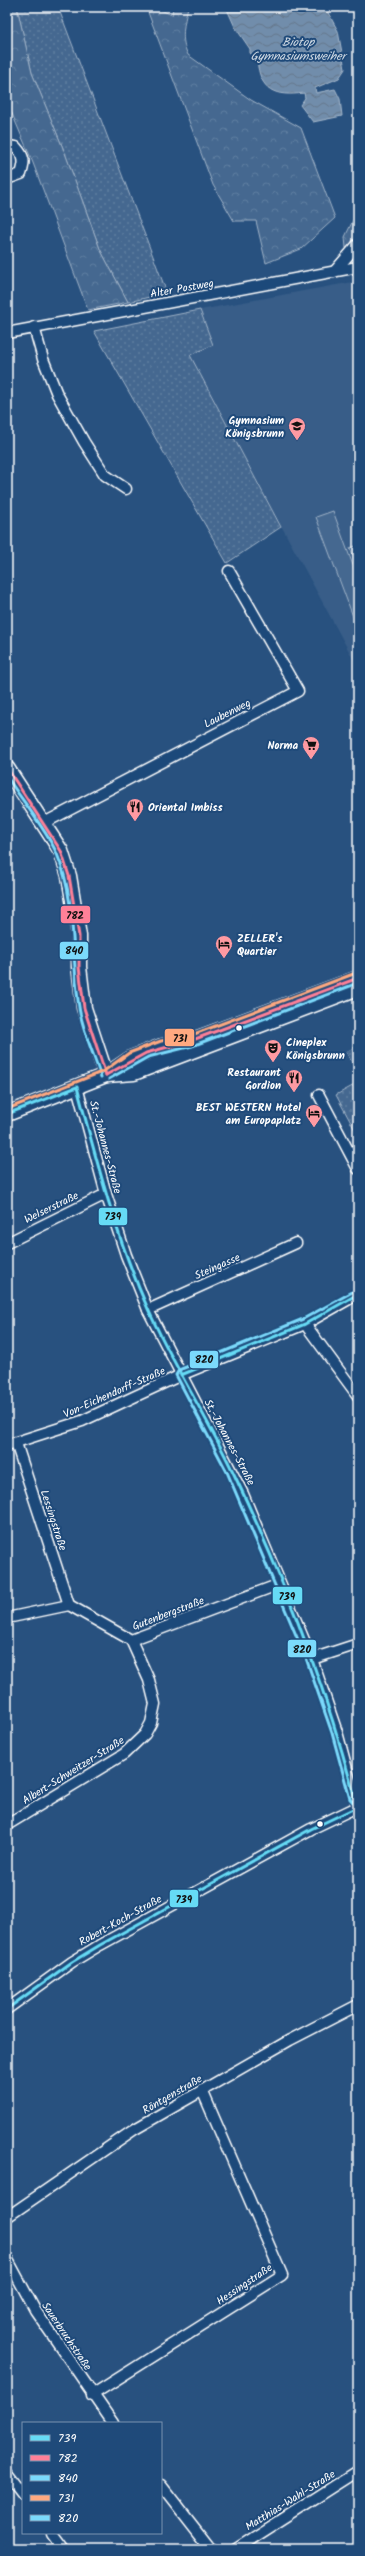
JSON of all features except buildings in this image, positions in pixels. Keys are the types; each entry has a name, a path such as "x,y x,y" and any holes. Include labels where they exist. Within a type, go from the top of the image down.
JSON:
{"street":[{"path":"7,146 16,147 22,153 25,163 21,174 7,179"},
{"path":"334,272 358,244"},
{"name":"Alter Postweg","path":"7,333 358,267"},
{"path":"34,327 43,359 54,387 78,431 105,475 126,489"},
{"name":"Laubenweg","path":"44,823 298,691 228,571"},
{"path":"7,768 61,851 69,876 80,936 79,967 84,1008 106,1075"},
{"path":"7,1114 106,1075 128,1059 146,1052 190,1041 358,978"},
{"path":"106,1075 134,1073 358,988"},
{"path":"146,1052 144,1061 151,1067"},
{"name":"St.-Johannes-Straße","path":"77,1087 106,1194 126,1255 148,1310 232,1470 312,1659 337,1732 357,1803"},
{"path":"319,1095 354,1151 358,1169"},
{"name":"Welserstraße","path":"7,1243 106,1194"},
{"name":"Steingasse","path":"148,1310 296,1243"},
{"name":"Von-Eichendorff-Straße","path":"12,1444 82,1421 181,1375 306,1324 358,1294"},
{"path":"306,1324 358,1396"},
{"name":"Lessingstraße","path":"12,1444 69,1605"},
{"name":"Gutenbergstraße","path":"69,1605 131,1640 280,1584"},
{"path":"7,1618 69,1605"},
{"name":"Albert-Schweitzer-Straße","path":"7,1825 124,1754 145,1734 151,1722 155,1704 149,1680 131,1640"},
{"path":"312,1659 358,1644"},
{"name":"Robert-Koch-Straße","path":"7,2009 72,1962 100,1945 357,1803"},
{"name":"Röntgenstraße","path":"7,2217 135,2129 202,2090 358,2005"},
{"name":"Hessingstraße","path":"92,2395 282,2275 202,2090"},
{"name":"Sauerbruchstraße","path":"7,2258 35,2310 92,2395 112,2422"},
{"name":"Matthias-Wahl-Straße","path":"236,2549 358,2471"},
{"path":"7,2472 22,2493"},
{"path":"162,2486 211,2549"},
{"path":"53,2534 64,2549"}],"shaded area":[{"name":"Gymnasium Königsbrunn","path":"358,281 358,668 189,355 212,345 200,310"}],"green space":[{"path":"7,7 17,7 32,73 65,153 100,249 128,302 88,310 33,163 7,102"},
{"path":"17,7 58,7 167,293 128,302 100,249 65,153 32,73"},
{"path":"146,7 154,7 172,15 173,7 188,7 183,37 188,55 251,100 301,128 335,218 301,249 266,263 256,221 234,221 213,185"},
{"path":"358,171 358,244 353,249 346,248 345,237 356,214"},
{"path":"200,310 213,345 190,355 281,527 227,563 94,331"},
{"path":"333,511 358,579 358,630 316,517"},
{"path":"358,545 358,569 350,548"},
{"path":"357,1046 358,1049 358,1073 346,1052"},
{"path":"358,1083 358,1131 356,1132 336,1095"}],"water":[{"name":"Biotop Gymnasiumsweiher","path":"226,7 325,7 338,31 345,69 339,78 315,88 316,93 335,89 340,99 342,116 313,122 300,105 305,98 304,93 285,94 271,90 262,79 257,60 250,53 250,49 235,27"}],"transit line":[{"name":"782","path":"7,768 61,851 69,876 79,936 79,967 84,1008 106,1075"},
{"name":"840","path":"7,777 53,845 63,872 71,910 77,988 81,1016 85,1033 101,1077"},
{"name":"731","path":"7,1109 104,1071 129,1053 161,1041 189,1036 356,973"},
{"name":"782","path":"106,1075 146,1053 190,1041 358,978"},
{"name":"840","path":"109,1079 148,1057 192,1046 358,983"},
{"name":"739","path":"7,1114 77,1087 108,1200 126,1255 158,1330 233,1472 270,1553 303,1636 333,1721 357,1807 311,1829 100,1945 72,1962 7,2009"},
{"name":"820","path":"356,1290 303,1319 179,1370 176,1375 227,1472 307,1661 332,1733 350,1799 353,1802 358,1801"},
{"name":"739","path":"181,1375 305,1324 358,1294"}],"place":[{"name":"Gymnasium Königsbrunn","path":"297,441"},
{"name":"Norma","path":"311,760"},
{"name":"Oriental Imbiss","path":"135,822"},
{"name":"ZELLER's Quartier","path":"224,959"},
{"name":"Cineplex Königsbrunn","path":"273,1063"},
{"name":"Restaurant Gordion","path":"294,1093"},
{"name":"BEST WESTERN Hotel am Europaplatz","path":"314,1128"}]}
